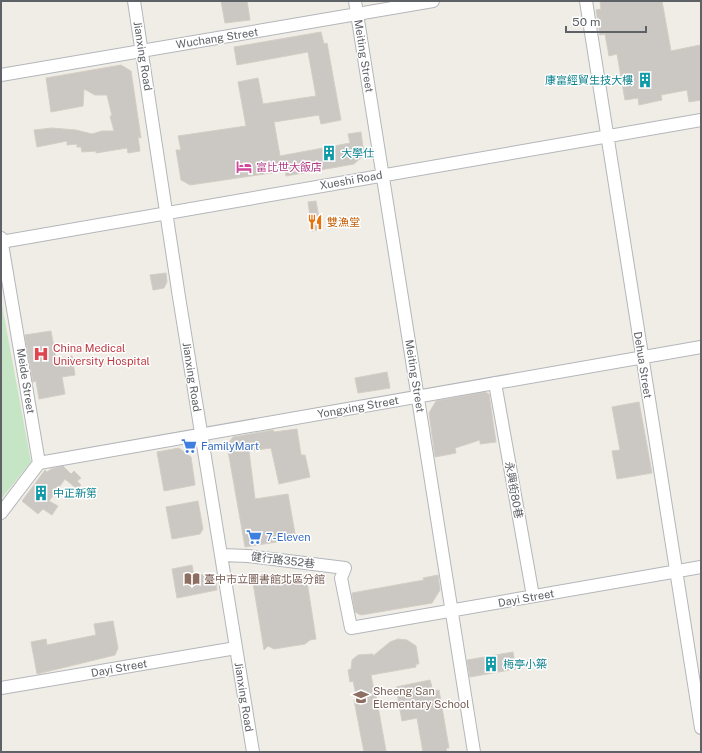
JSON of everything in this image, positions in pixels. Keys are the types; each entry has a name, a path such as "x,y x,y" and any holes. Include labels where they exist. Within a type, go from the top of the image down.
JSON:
{"street":[{"name":"Jianxing Road","path":"134,1 166,213 253,752"},
{"name":"Meiting Street","path":"355,1 474,752"},
{"name":"Wuchang Street","path":"1,75 433,1"},
{"name":"Dehua Street","path":"586,1 701,728"},
{"name":"Xueshi Road","path":"1,241 701,120"},
{"name":"Meide Street","path":"1,241 39,463"},
{"name":"Yongxing Street","path":"39,463 701,347"},
{"name":"永興街80巷","path":"495,384 533,596"},
{"path":"1,512 39,463"},
{"name":"健行路352巷","path":"222,555 248,556 345,568 341,578 351,628"},
{"name":"Dayi Street","path":"351,628 701,567"},
{"name":"Dayi Street","path":"1,688 236,648"}],"green space":[{"path":"1,300 31,462 1,499"}],"building":[{"path":"221,1 247,1 250,20 225,23"},
{"path":"600,1 662,1 671,51 700,45 701,100 689,102 687,90 661,95 662,100 639,105 638,98 625,100 617,54 609,56 605,34 600,35 596,10 601,9"},
{"path":"321,32 324,44 327,43 341,120 321,124 319,115 274,122 280,156 350,143 348,134 361,132 364,155 354,164 286,176 285,171 190,185 181,180 176,150 181,150 178,136 246,126 238,82 258,78 263,104 316,96 308,52 237,65 234,47"},
{"path":"121,65 131,71 141,138 138,137 140,151 128,153 127,148 96,153 96,151 82,152 81,147 77,147 77,144 67,145 67,141 37,147 34,130 52,128 76,130 92,134 102,131 114,131 107,95 95,95 84,89 83,106 51,112 46,78"},
{"name":"雙漁堂","path":"316,201 321,229 312,231 308,202"},
{"path":"166,273 167,282 164,288 153,290 150,275"},
{"name":"China Medical University Hospital","path":"51,331 56,359 72,356 75,375 62,377 65,394 39,399 36,381 33,382 25,335"},
{"path":"387,372 390,388 358,393 355,378"},
{"path":"485,392 489,394 496,442 480,444 480,440 455,448 456,453 435,457 429,413 436,401"},
{"path":"639,402 652,473 617,479 612,451 620,450 612,407"},
{"path":"297,429 301,455 305,455 310,477 279,484 271,448 249,451 255,499 288,494 296,539 245,547 227,445 233,437 273,430 274,432"},
{"path":"179,448 191,457 195,485 164,491 157,452"},
{"name":"中正新第","path":"63,466 71,474 74,471 81,478 77,481 81,485 77,489 65,479 49,501 58,506 52,515 43,509 38,514 22,501 45,470 47,472 51,469"},
{"path":"198,501 203,529 200,534 172,539 166,507"},
{"name":"臺中市立圖書館北區分館","path":"192,565 194,576 201,574 216,583 217,590 177,598 172,569"},
{"path":"295,574 299,577 306,575 316,639 310,640 305,644 274,649 268,646 264,650 253,583 258,583 263,579"},
{"path":"438,575 440,590 432,603 361,615 355,612 352,593 424,580 423,578"},
{"path":"113,621 118,648 115,655 37,674 31,642 46,639 47,645 96,635 94,624"},
{"path":"398,639 407,640 416,646 419,664 416,664 416,667 371,675 386,751 364,752 354,700 357,699 353,681 350,682 348,670 351,669 352,660 358,655 373,654 373,656 390,642"},
{"name":"梅亭小築","path":"513,652 516,669 470,677 467,660"},
{"path":"430,680 433,691 439,690 449,748 446,748 447,752 423,752 417,718 402,721 396,687"}],"place":[{"name":"康富經貿生技大樓","path":"645,80"},
{"name":"大學仕","path":"329,153"},
{"name":"富比世大飯店","path":"244,167"},
{"name":"雙漁堂","path":"315,222"},
{"name":"China Medical University Hospital","path":"41,354"},
{"name":"FamilyMart","path":"189,446"},
{"name":"中正新第","path":"41,493"},
{"name":"7-Eleven","path":"254,537"},
{"name":"臺中市立圖書館北區分館","path":"192,579"},
{"name":"梅亭小築","path":"491,664"},
{"name":"Sheeng San Elementary School","path":"361,697"}]}
